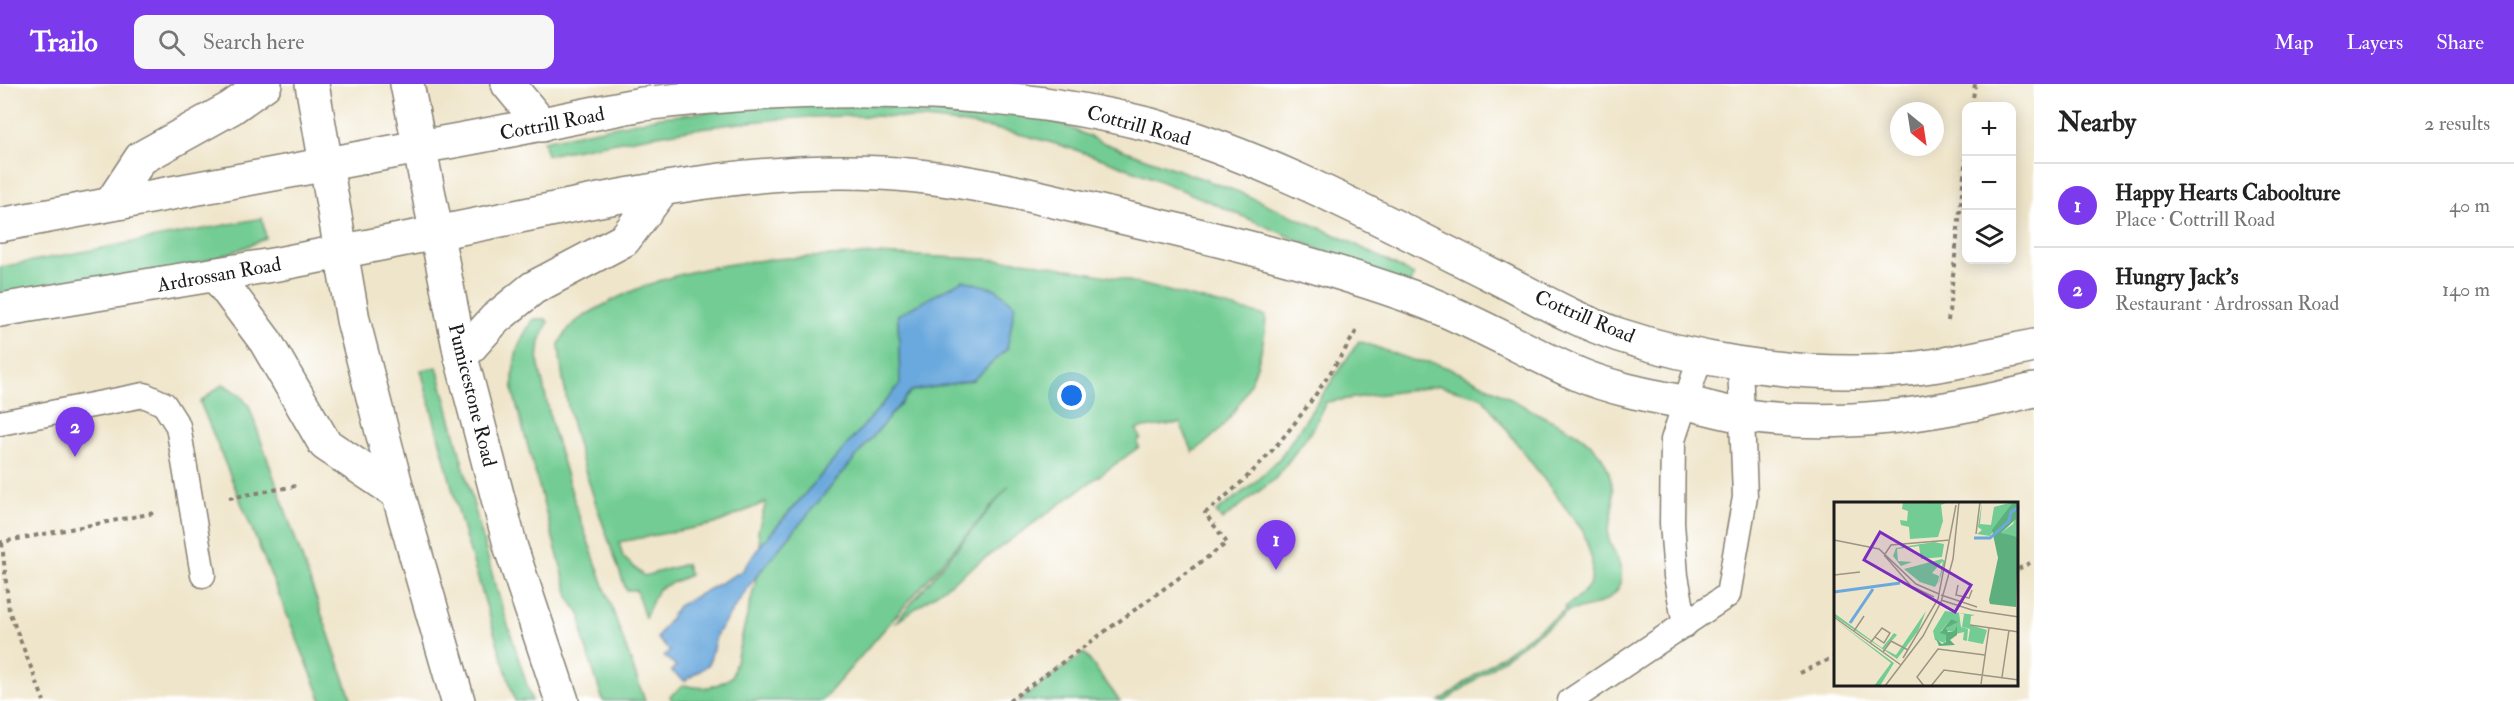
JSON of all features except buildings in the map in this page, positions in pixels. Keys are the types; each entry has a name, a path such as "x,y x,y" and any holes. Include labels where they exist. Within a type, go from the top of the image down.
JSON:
{"street":[{"path":"112,202 141,158 231,108 265,84"},
{"path":"312,84 353,320 398,493 458,701"},
{"name":"Pumicestone Road","path":"407,84 461,357 511,548 562,701"},
{"path":"508,84 542,125"},
{"name":"Cottrill Road","path":"325,164 645,104 764,89 917,87 988,92 1150,125 1289,175 1552,305 1618,334 1701,355 1740,363 1860,372 1970,359 2034,346"},
{"path":"0,225 112,202 325,164"},
{"path":"436,233 662,190 741,178 840,172 919,176 1036,197 1221,240 1324,268 1425,302 1624,391 1741,415 1811,420 1888,417 1957,409 2034,390"},
{"path":"461,357 495,320 533,288 624,240 662,190"},
{"name":"Ardrossan Road","path":"0,310 216,275 436,233"},
{"path":"216,275 266,342 325,444 398,493"}],"lane":[{"path":"1685,625 1676,576 1672,523 1672,440 1687,403 1701,355"},
{"path":"1570,701 1728,595 1744,497 1740,363"},
{"path":"0,423 144,395 164,404 178,426 203,575"}],"path":[{"path":"1973,102 1975,84"},
{"path":"1948,324 1962,193"},
{"path":"1009,701 1227,543 1205,513 1240,487 1280,444 1330,374 1357,330"},
{"path":"44,701 9,611 1,543 191,504 296,486"},
{"path":"2019,568 2034,561"},
{"path":"1800,673 1834,657"}],"green space":[{"path":"814,101 1044,116 1101,142 1239,192 1347,240 1414,275 1409,285 1146,175 1056,144 992,128 928,119 865,116 738,123 547,155 543,141 661,117"},
{"path":"262,218 266,238 202,262 136,278 0,300 0,267"},
{"path":"876,254 1023,261 1113,277 1266,316 1260,356 1254,375 1235,410 1209,440 1193,452 1180,423 1136,429 1141,438 1137,442 1139,447 894,624 1009,486 822,701 672,701 670,696 684,685 709,687 732,677 757,575 911,391 973,380 898,315 900,384 760,546 758,531 766,502 715,524 619,542 623,557 644,576 686,564 690,575 658,589 645,618 636,590 626,590 585,469 568,407 559,344 572,326 589,313 634,290 667,278 735,264 806,257"},
{"path":"534,319 546,319 548,322 540,341 538,361 553,430 577,510 645,701 603,701 583,638 581,616 570,600 513,392 516,354 523,336"},
{"path":"1359,341 1412,360 1435,363 1453,370 1569,429 1589,443 1601,456 1611,480 1613,507 1608,536 1619,563 1621,575 1616,592 1601,603 1570,610 1446,701 1440,701 1566,609 1564,607 1579,597 1591,583 1592,560 1583,531 1482,397 1439,386 1326,402 1313,429 1275,479 1222,520 1216,512 1252,485 1279,459"},
{"path":"437,367 494,581 532,701 515,701 463,529 421,370"},
{"path":"223,384 240,395 249,406 352,701 322,701 200,402"},
{"path":"1084,653 1120,701 1019,701"}],"water":[{"path":"963,280 996,289 1015,305 1007,349 973,380 911,391 757,575 717,633 709,664 685,681 671,671 676,666 664,656 670,651 657,638 678,606 742,571 760,546 900,384 898,315"}],"place":[{"name":"Hungry Jack's","path":"75,457"},
{"name":"Happy Hearts Caboolture","path":"1276,570"}]}
